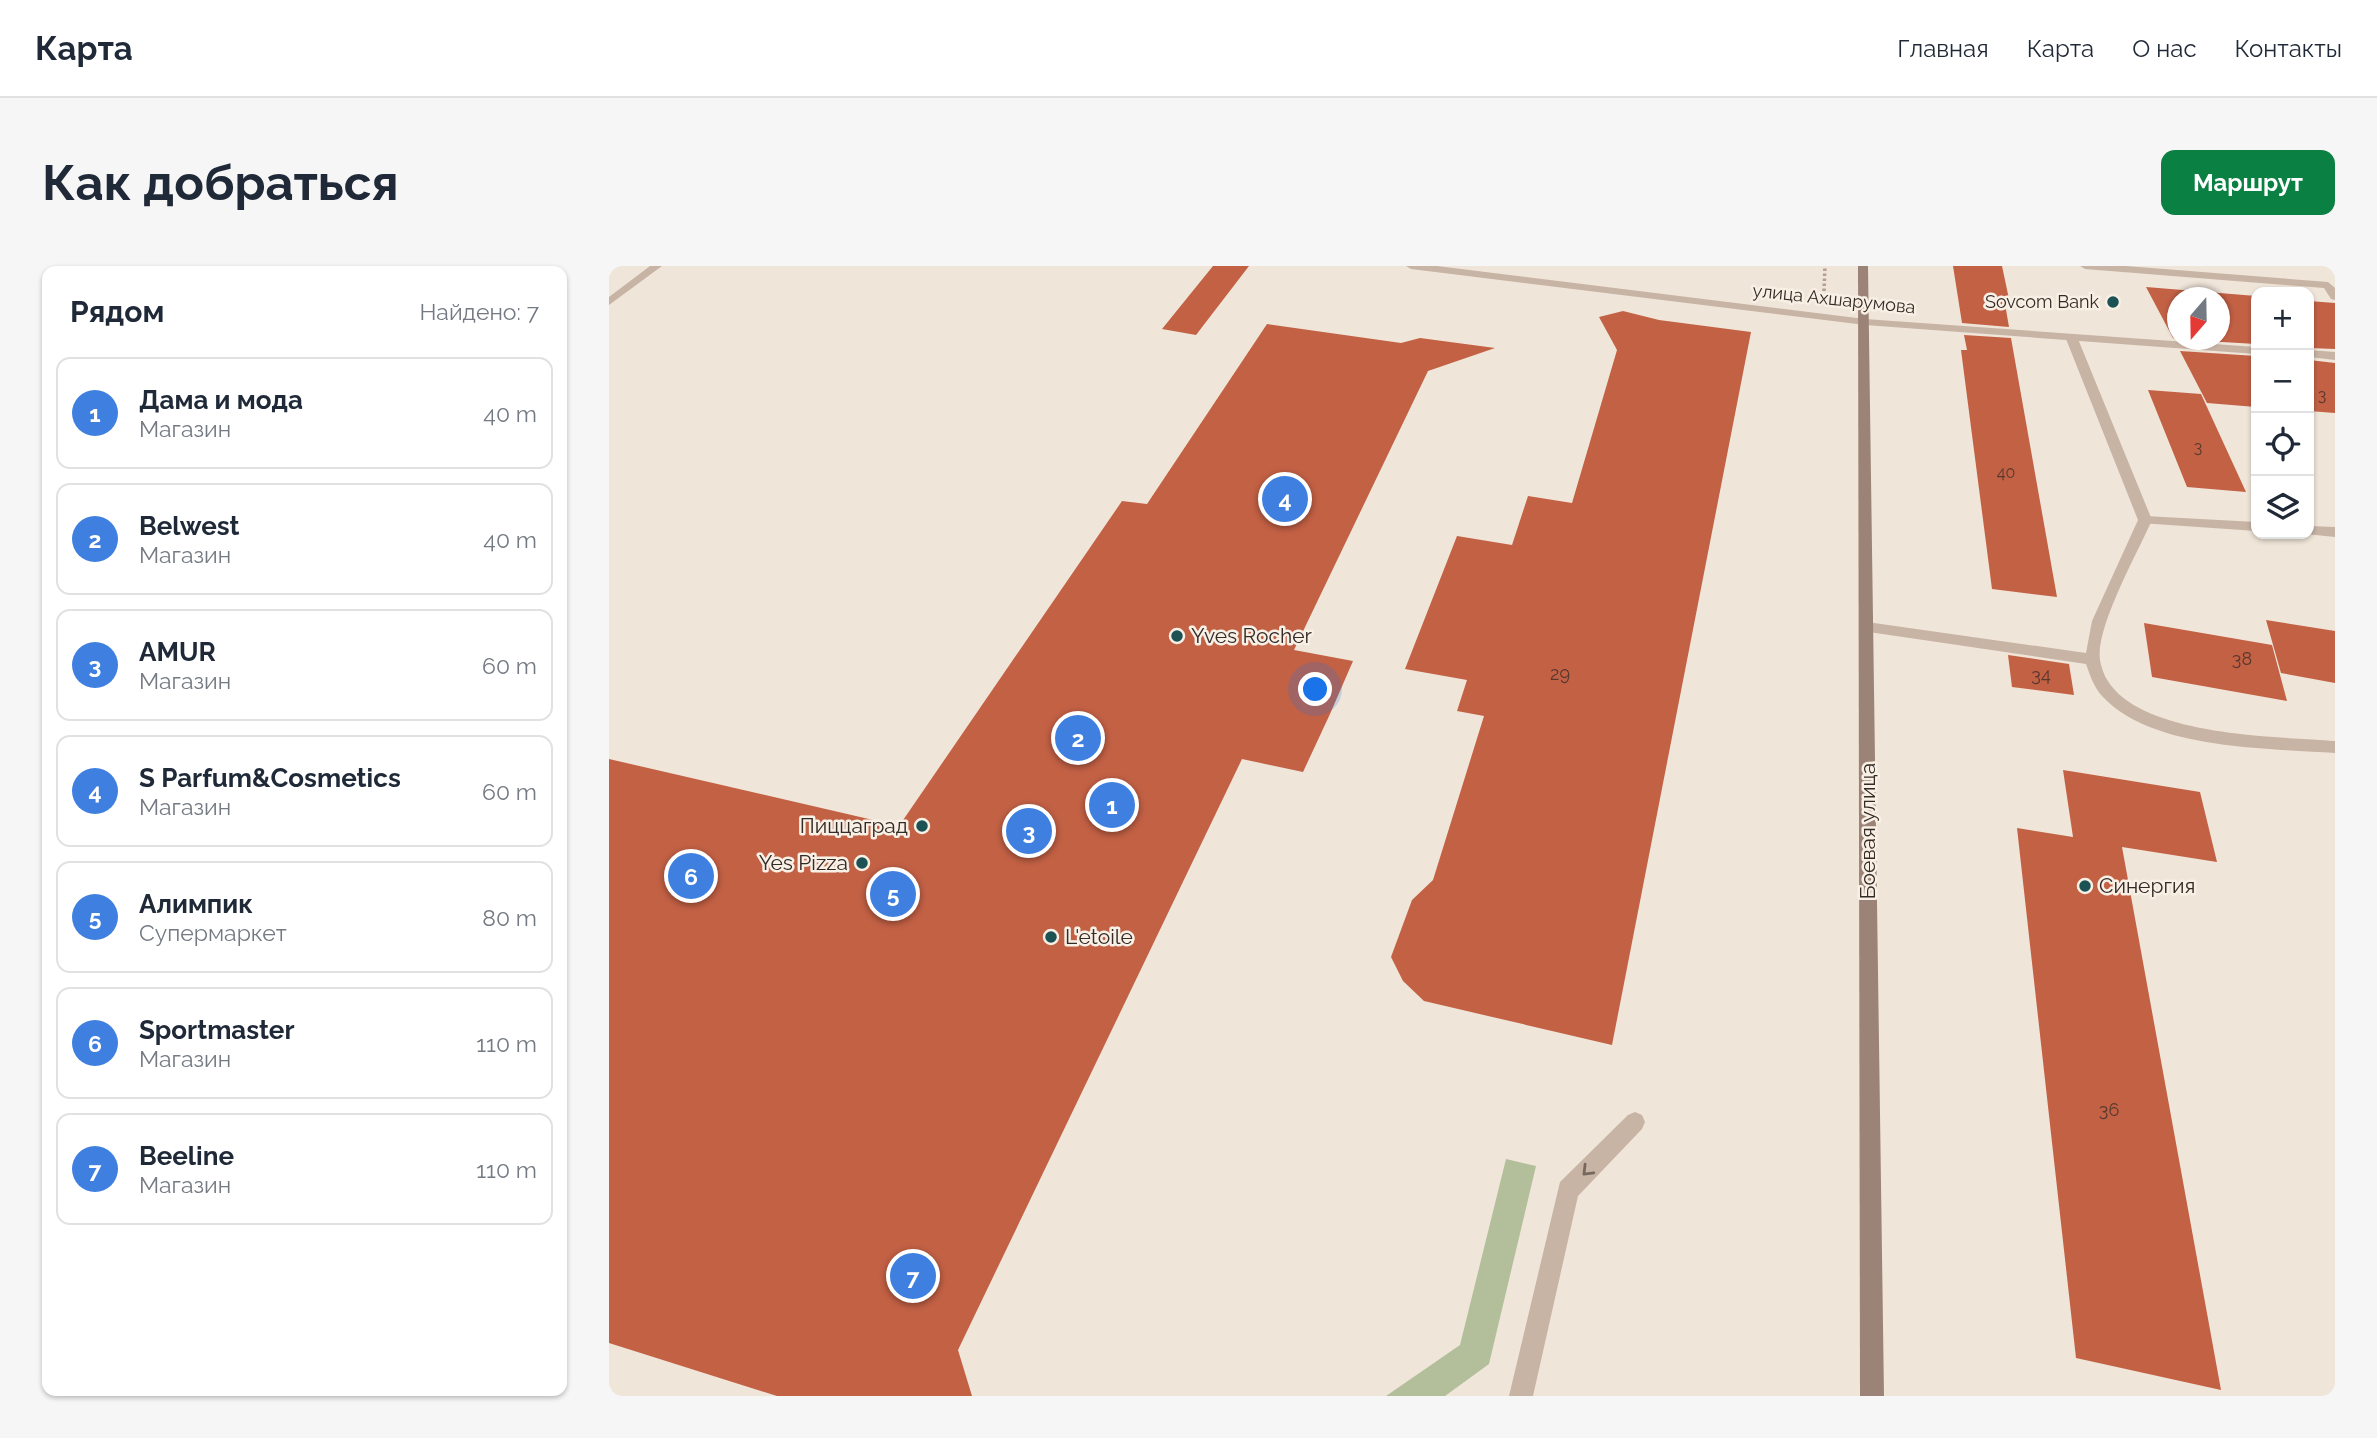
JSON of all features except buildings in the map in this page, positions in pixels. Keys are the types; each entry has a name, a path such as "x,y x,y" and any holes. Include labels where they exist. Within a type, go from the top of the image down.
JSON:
{"main road":[{"name":"Боевая улица","path":"1863,266 1872,1396"}],"street":[{"path":"609,302 657,266"},
{"name":"улица Ахшарумова","path":"1411,266 1865,322 2251,351"},
{"path":"2085,266 2327,285 2335,297"},
{"path":"2071,339 2145,520 2099,621 2092,659 2107,692 2121,705 2172,728 2335,747"},
{"path":"2314,354 2335,356"},
{"path":"2145,520 2251,527"},
{"path":"2314,530 2335,532"},
{"path":"1867,627 2092,659"},
{"path":"1521,1396 1568,1190 1635,1122"}],"green space":[{"path":"1506,1159 1536,1166 1489,1364 1445,1396 1386,1396 1460,1345"}],"place":[{"name":"Sovcom Bank","path":"2113,302"},
{"name":"S Parfum&Cosmetics","path":"1285,499"},
{"name":"Yves Rocher","path":"1177,636"},
{"name":"Belwest","path":"1078,738"},
{"name":"Дама и мода","path":"1112,805"},
{"name":"Пиццаград","path":"922,826"},
{"name":"AMUR","path":"1029,831"},
{"name":"Yes Pizza","path":"862,863"},
{"name":"Sportmaster","path":"691,876"},
{"name":"Синергия","path":"2085,886"},
{"name":"Алимпик","path":"893,894"},
{"name":"L'etoile","path":"1051,937"},
{"name":"Beeline","path":"913,1276"}]}
